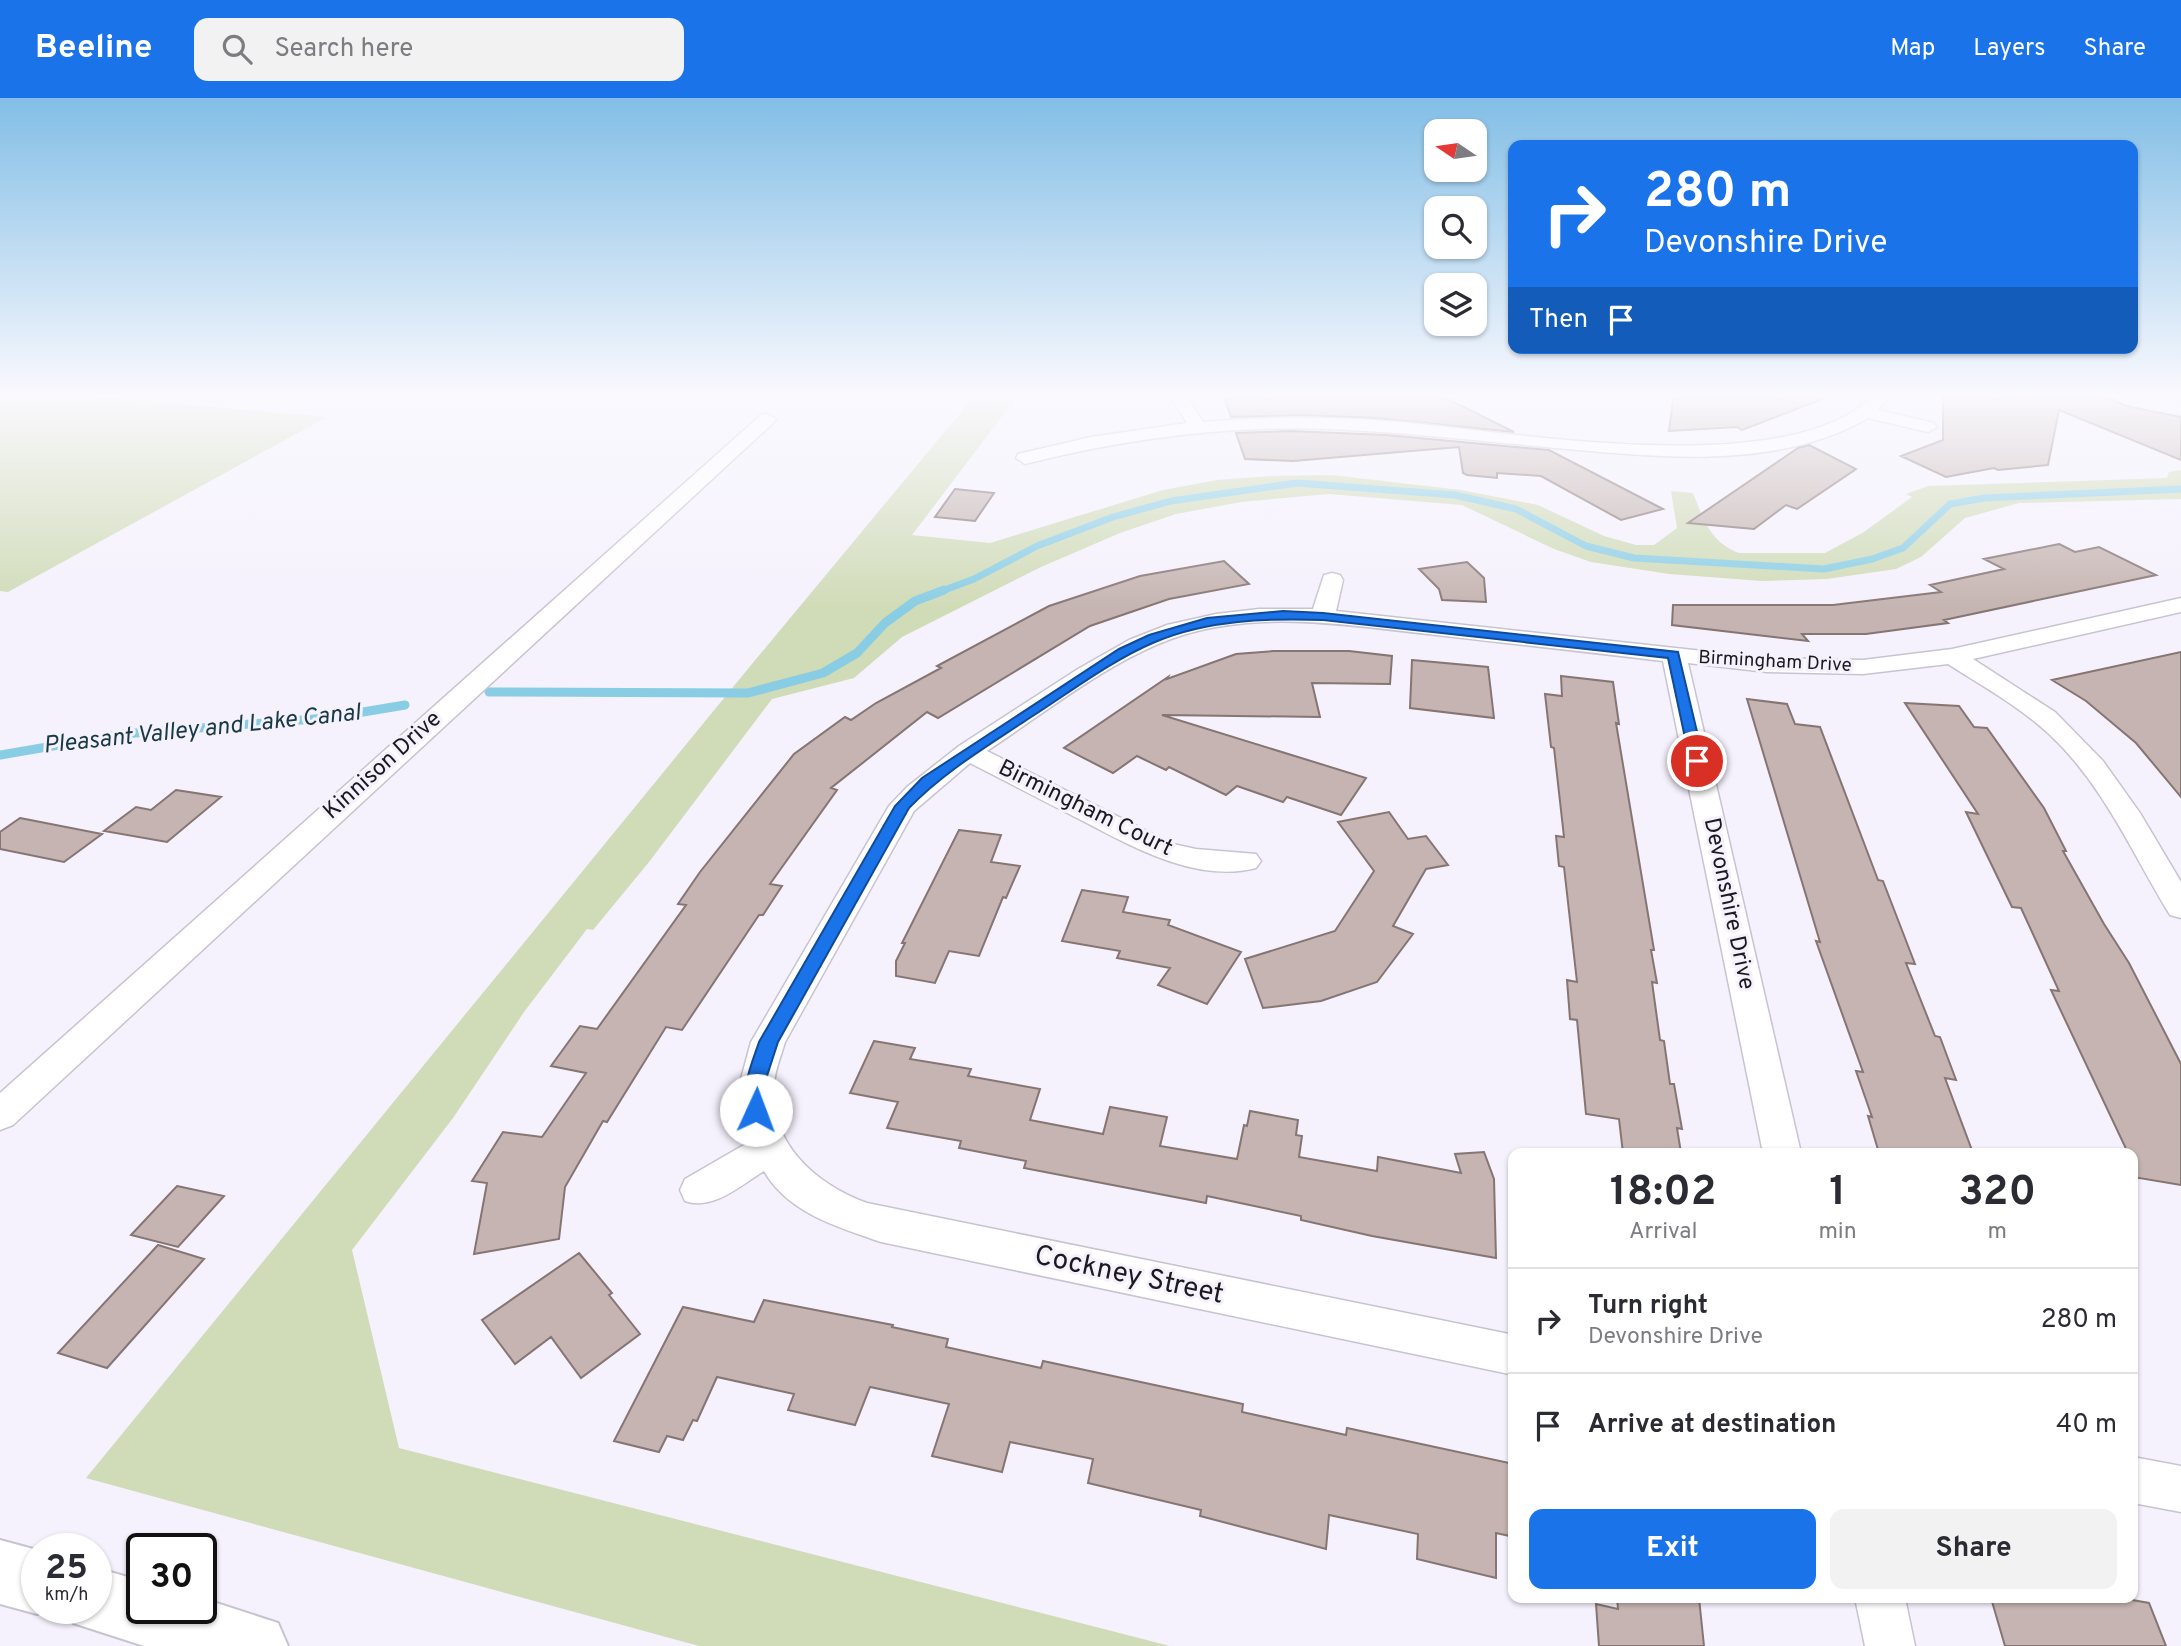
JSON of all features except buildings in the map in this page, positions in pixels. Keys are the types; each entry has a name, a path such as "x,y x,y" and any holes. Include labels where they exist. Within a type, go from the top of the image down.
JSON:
{"main road":[{"path":"0,1572 21,1578"},
{"path":"112,1605 255,1646"}],"street":[{"name":"Kinnison Drive","path":"0,1115 715,466"},
{"path":"1672,466 1674,471"},
{"path":"1323,616 1332,580"},
{"name":"Birmingham Drive","path":"769,1149 756,1110 757,1079 768,1042 903,806 927,781 968,752 1123,652 1153,638 1207,622 1245,617 1323,616 1674,655 1809,667 1863,667 1952,656 2181,605"},
{"name":"Devonshire Drive","path":"1674,655 1781,1148"},
{"path":"1952,656 2032,708 2058,728 2084,754 2101,776 2181,908"},
{"name":"Birmingham Court","path":"968,752 1164,850 1196,859 1246,861"},
{"path":"699,1190 769,1149"},
{"name":"Cockney Street","path":"769,1149 788,1175 816,1199 841,1212 881,1225 1508,1353"},
{"path":"2138,1481 2181,1489"},
{"path":"1881,1603 1890,1646"}],"green space":[{"path":"0,466 237,466 8,592 0,591"},
{"path":"916,466 964,466 912,535 990,543 1163,490 1217,480 1332,475 1461,490 1538,505 1604,536 1636,545 1654,545 1677,528 1671,491 1693,493 1709,529 1721,543 1739,553 1825,553 1864,532 1912,497 1906,494 1928,486 2167,478 2169,472 2181,470 2181,499 2019,503 1965,518 1921,557 1896,569 1827,579 1762,581 1669,574 1591,562 1554,549 1462,505 1329,494 1241,502 1176,514 1120,533 1041,567 902,637 854,678 772,699 649,862 593,930 587,929 524,1012 453,1118 352,1250 399,1448 1170,1646 699,1646 86,1478"}],"waterway":[{"name":"Pleasant Valley and Lake Canal","path":"939,592 974,579 1037,546 1113,517 1171,501 1297,483 1455,495 1516,509 1586,546 1634,558 1824,569 1872,559 1903,548 1950,504 1984,498 2181,489"},
{"name":"Pleasant Valley and Lake Canal","path":"489,692 748,693 823,673 857,653 885,623 915,601 944,590"},
{"name":"Pleasant Valley and Lake Canal","path":"0,755 123,734 327,718 405,705"}],"route":[{"path":"756,1110 757,1079 768,1042 903,806 927,781 968,752 1123,652 1153,638 1207,622 1245,617 1323,616 1674,655 1697,761"}]}
